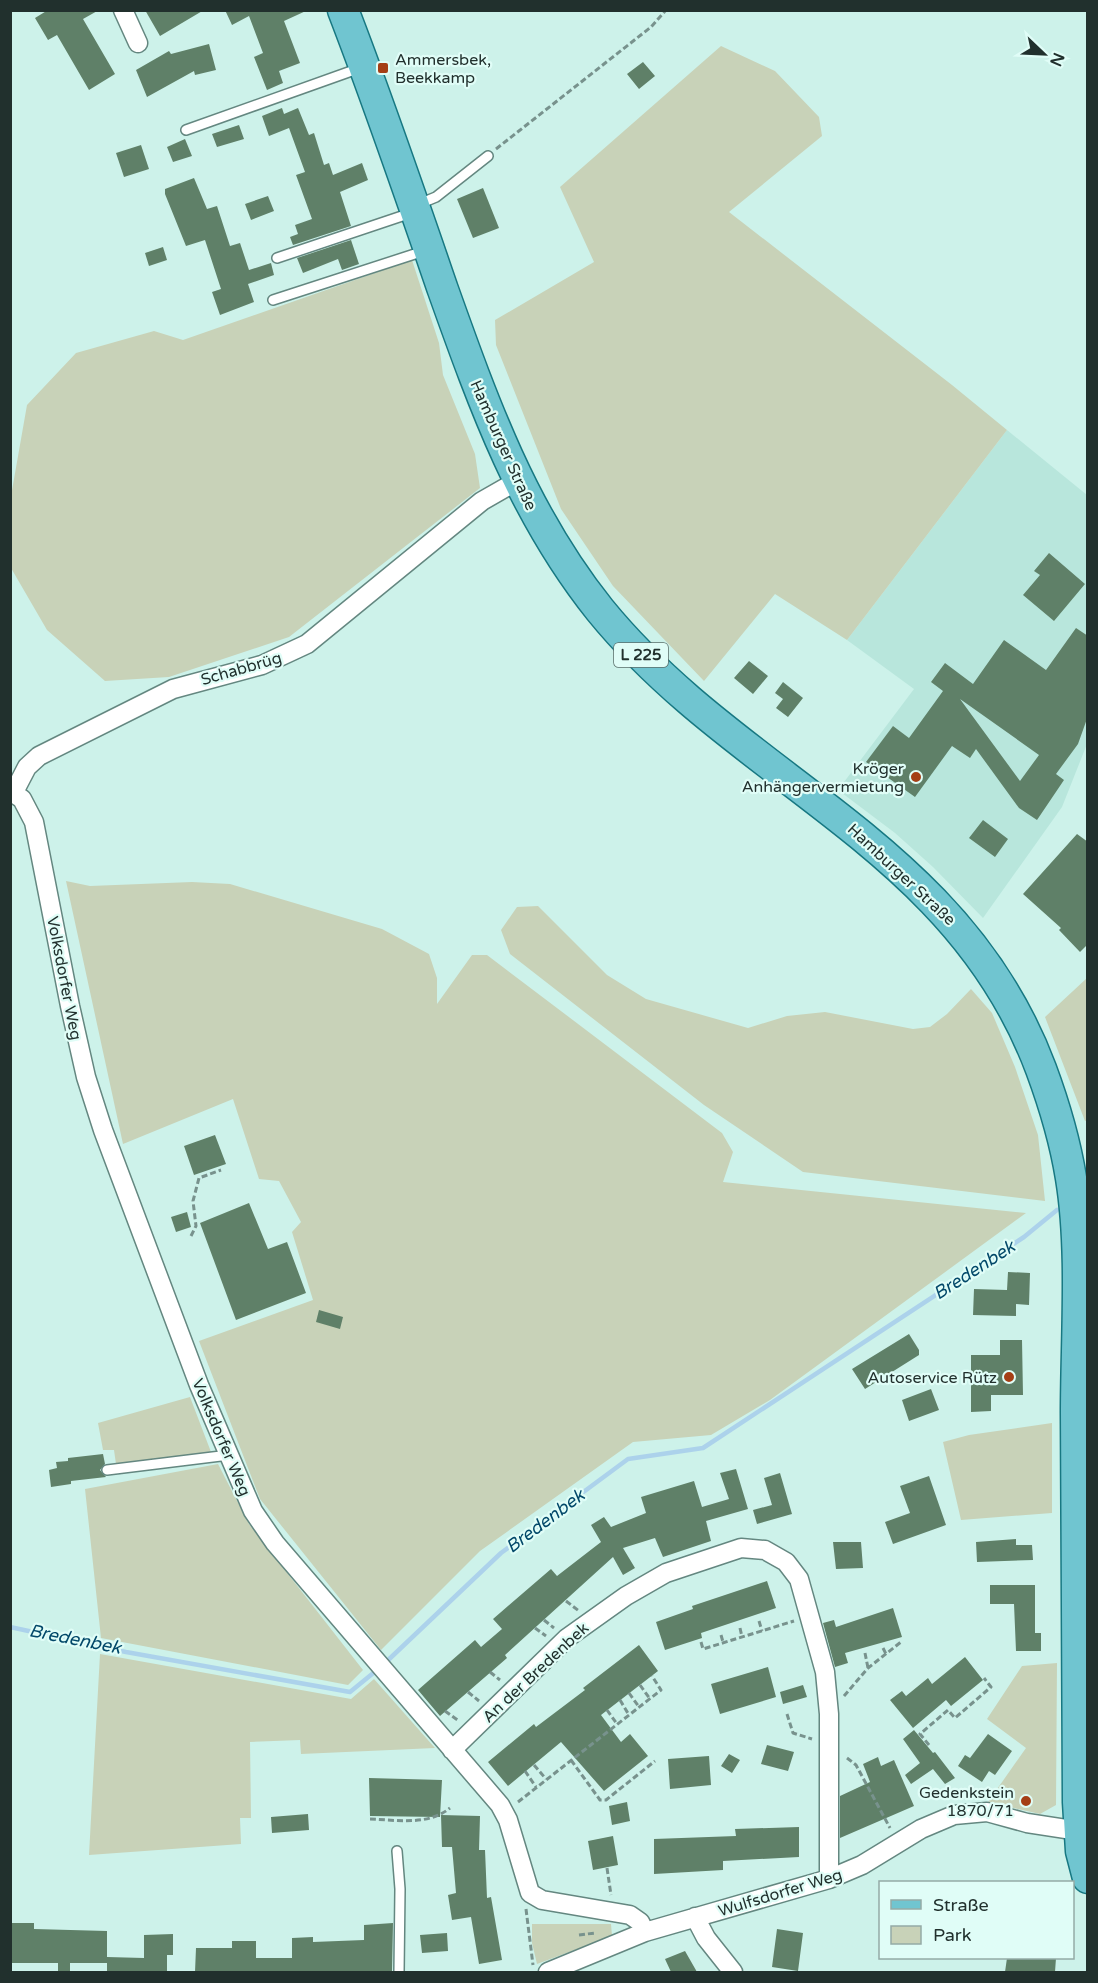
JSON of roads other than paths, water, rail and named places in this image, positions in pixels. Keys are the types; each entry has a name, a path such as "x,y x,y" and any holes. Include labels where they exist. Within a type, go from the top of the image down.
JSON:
{"main road":[{"name":"Hamburger Straße","path":"343,10 365,66 473,373 517,481 570,570 605,616 693,703 887,855 934,900 976,949 1009,1001 1040,1066 1064,1142 1074,1210 1082,1384 1082,1706 1079,1831 1088,1878"}],"street":[{"path":"123,10 138,43"},
{"name":"Schabbrüg","path":"12,791 27,767 39,756 173,688 262,665 307,644 482,501 517,481"},
{"name":"Volksdorfer Weg","path":"12,791 21,799 34,822 70,1006 86,1077 103,1130 199,1385 253,1511 263,1528 380,1667 486,1787 505,1813 530,1893 542,1900 613,1911 636,1917 645,1932"},
{"name":"An der Bredenbek","path":"452,1750 580,1627 626,1596 666,1573 741,1548 765,1550 777,1555 793,1569 799,1579 825,1672 829,1714 829,1879"},
{"name":"Wulfsdorfer Weg","path":"548,1972 645,1932 829,1879 862,1865 943,1819 967,1812 996,1813 1027,1823 1079,1831"},
{"path":"695,1917 706,1938 733,1972"}],"lane":[{"path":"186,130 365,66"},
{"path":"277,258 415,209 436,197 488,156"},
{"path":"273,300 429,249"},
{"path":"107,1470 229,1455"},
{"path":"396,1851 400,1889 399,1972"}],"waterway":[{"name":"Bredenbek","path":"384,1664 501,1553 628,1459 703,1448 1024,1237 1057,1210"},
{"name":"Bredenbek","path":"10,1627 126,1652 350,1692 377,1670"}],"place":[{"name":"Ammersbek, Beekkamp","path":"383,68"},
{"name":"Kröger Anhängervermietung","path":"916,777"},
{"name":"Autoservice Rütz","path":"1009,1377"},
{"name":"Gedenkstein 1870/71","path":"1026,1801"}]}
